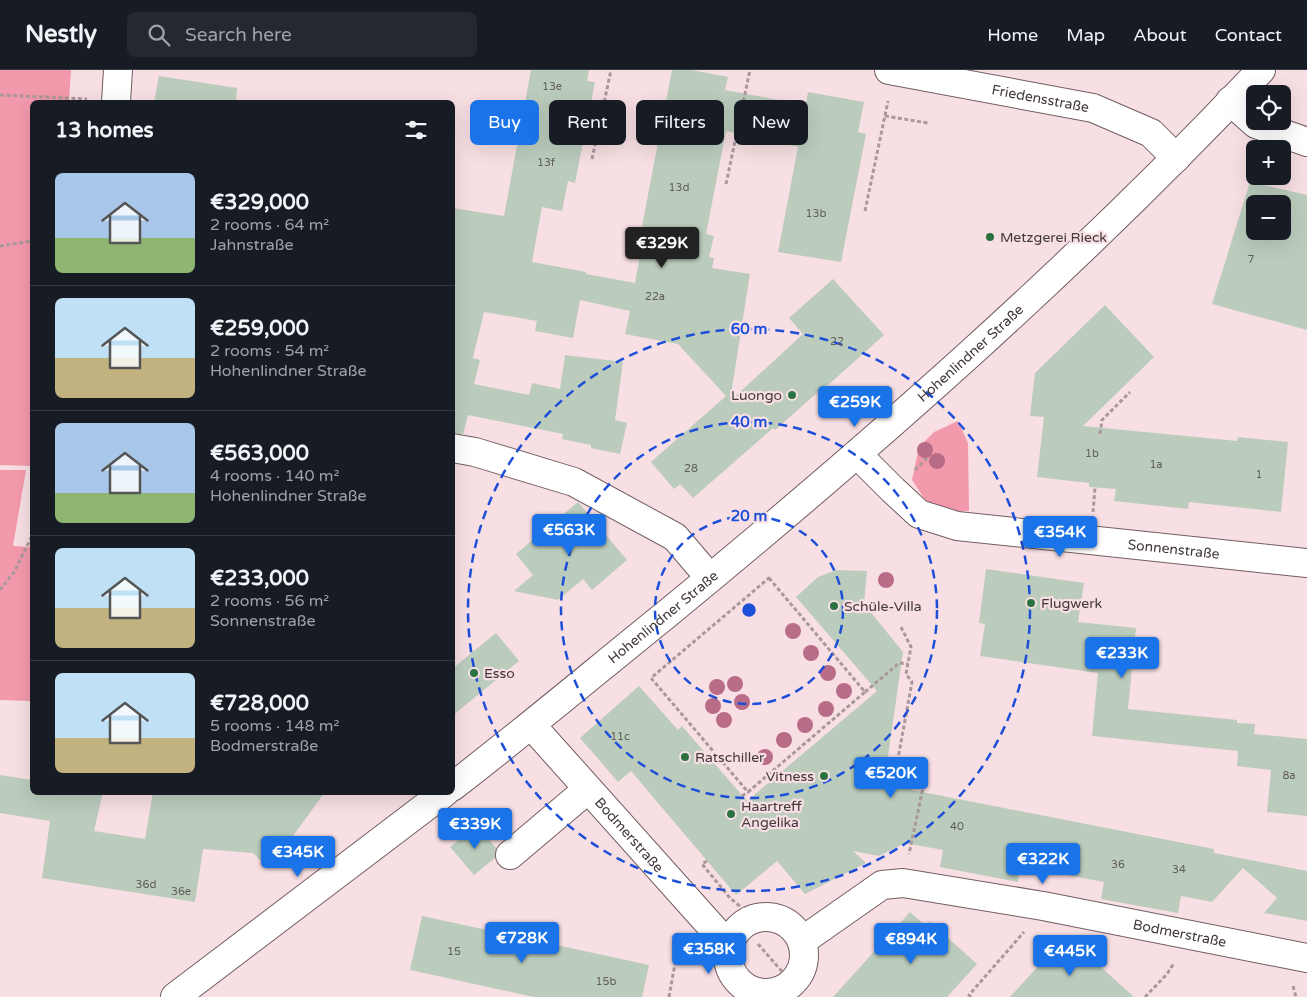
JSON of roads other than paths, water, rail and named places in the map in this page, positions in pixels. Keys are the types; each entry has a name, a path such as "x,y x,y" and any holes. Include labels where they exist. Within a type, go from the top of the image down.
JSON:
{"street":[{"path":"116,100 118,70"},
{"name":"Friedensstraße","path":"892,70 1093,108 1150,133 1176,158"},
{"name":"Hohenlindner Straße","path":"455,785 532,726 857,454 1036,294 1176,158 1260,70"},
{"path":"1230,101 1256,124 1307,142"},
{"path":"464,450 574,482 675,538 710,578"},
{"name":"Sonnenstraße","path":"857,454 892,490 919,514 957,526 1307,563"},
{"name":"Bodmerstraße","path":"532,726 686,898 741,929"},
{"path":"510,855 588,788"},
{"path":"175,997 442,795"},
{"name":"Bodmerstraße","path":"802,941 882,885 903,883 1043,906 1307,958"},
{"path":"766,916 788,923 797,931 802,941 803,964 799,975 788,989 760,993 748,989 738,981 730,970 727,958 741,929 766,916"}],"place":[{"name":"Metzgerei Rieck","path":"990,237"},
{"name":"Luongo","path":"792,395"},
{"name":"Flugwerk","path":"1031,603"},
{"name":"Schüle-Villa","path":"834,606"},
{"name":"Esso","path":"474,673"},
{"name":"Ratschiller","path":"685,757"},
{"name":"Vitness","path":"824,776"},
{"name":"Haartreff Angelika","path":"731,814"}]}
